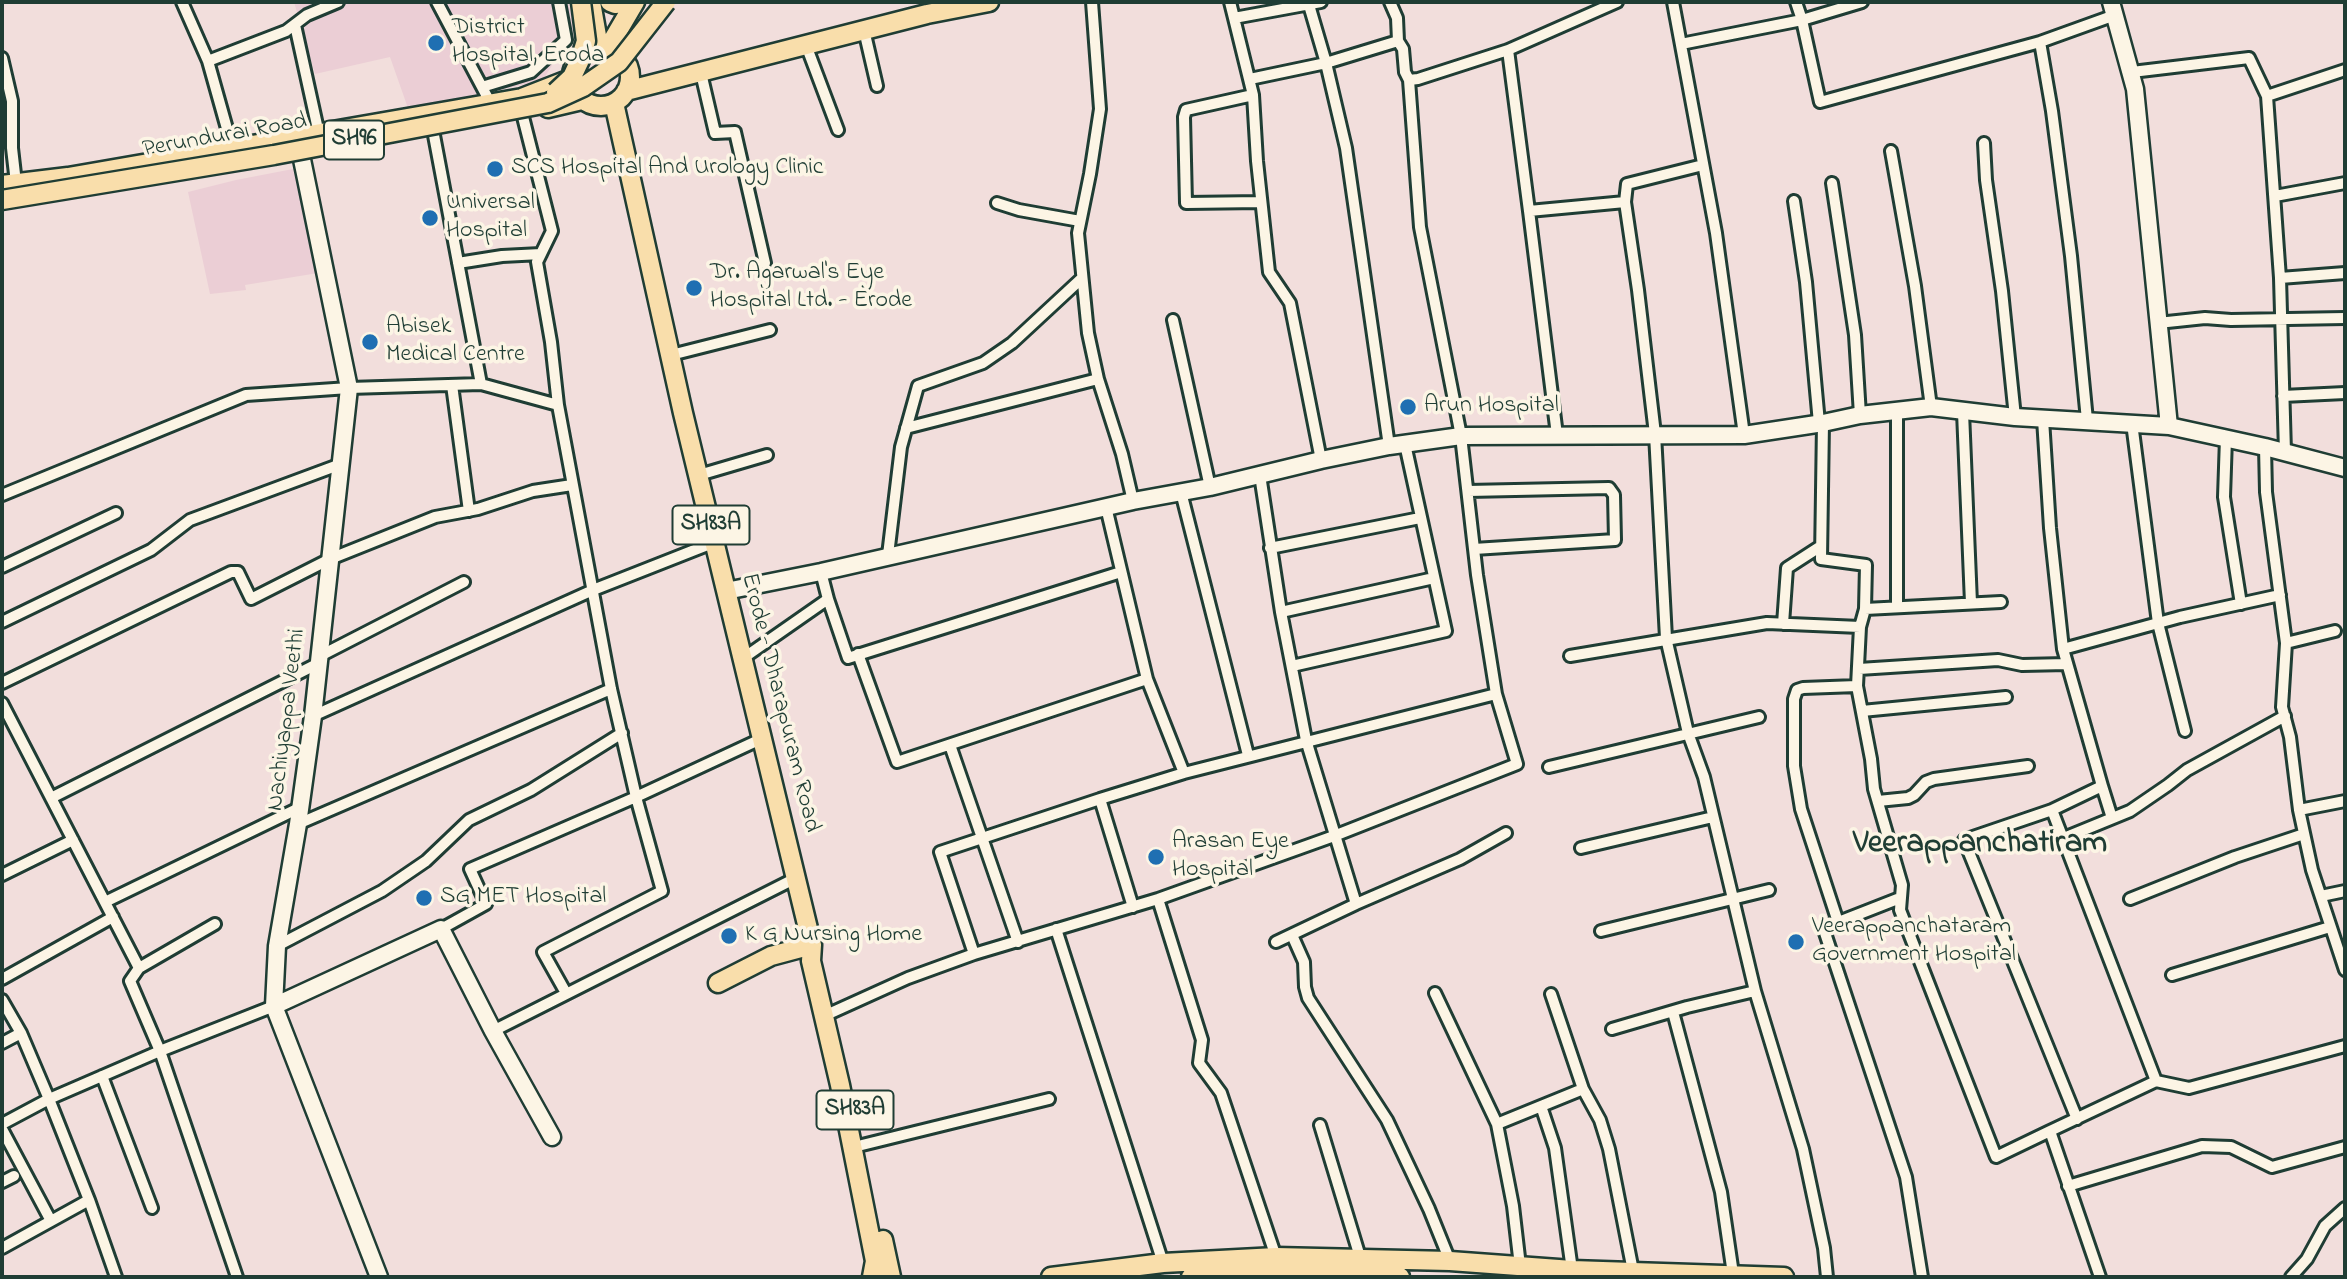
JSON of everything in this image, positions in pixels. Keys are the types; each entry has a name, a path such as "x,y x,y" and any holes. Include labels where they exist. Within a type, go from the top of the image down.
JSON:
{"main road":[{"path":"556,93 572,76 586,41 581,2"},
{"path":"591,2 603,48"},
{"path":"610,2 629,2"},
{"path":"603,48 635,2"},
{"name":"Perundurai Road","path":"6,187 148,170 556,93 585,80 614,58 636,35 657,2"},
{"name":"Perundurai Road","path":"2,201 274,155 548,103 583,87 619,62 666,2"},
{"path":"672,2 657,25 625,60 616,51 603,48 580,55 574,63 571,79 575,92 582,100 601,106 620,97 701,73 864,30 925,8 989,2"},
{"name":"Erode - Dharapuram Road","path":"625,60 630,74 620,97 671,355 812,945 811,961 828,1013 862,1144 891,1277"},
{"name":"SH96","path":"2,201 299,146 319,134 522,98 571,79"},
{"name":"SH96","path":"6,187 233,150 299,146 433,130 582,100"},
{"path":"718,983 771,956 812,945"},
{"name":"Erode - Dharapuram Road","path":"828,1013 875,1261 872,1277"},
{"path":"1051,1277 1165,1270 1276,1257 1303,1269 1330,1276 1400,1277"},
{"path":"1191,1277 1251,1275 1303,1269 1360,1257 1572,1270 1784,1277"}],"street":[{"path":"182,2 208,61 233,150"},
{"path":"208,61 286,32 307,15 338,2"},
{"path":"437,2 491,104"},
{"path":"482,87 531,72 566,40 559,2"},
{"path":"1092,2 1100,109 1078,233 1081,279 1088,333 1098,379 1122,454 1133,501"},
{"path":"1230,2 1253,95 1269,272 1290,303 1321,460"},
{"path":"1234,18 1321,2"},
{"path":"828,1013 908,978 974,954 1158,899 1334,836 1517,764 1496,694 1474,549 1461,436 1420,227 1409,80 1405,72 1403,49 1398,40 1397,18 1390,2"},
{"path":"1409,80 1508,50 1617,2"},
{"path":"1673,2 1716,233 1744,435"},
{"path":"1796,2 1820,102 2040,42 2113,8 2133,72 2169,426"},
{"path":"1681,44 1802,20 1862,2"},
{"path":"1292,666 1446,631 1420,518 1397,445 1346,148 1309,5"},
{"path":"295,25 319,134"},
{"path":"864,30 877,86"},
{"path":"1250,79 1326,63 1398,40"},
{"path":"2040,42 2071,256 2087,419"},
{"path":"806,46 838,130"},
{"path":"1508,50 1557,435"},
{"path":"2,58 12,148 6,187"},
{"path":"2133,72 2249,58 2267,96 2280,278 2285,452"},
{"path":"2267,96 2345,70"},
{"path":"701,73 715,133 734,132 765,263"},
{"path":"1253,95 1186,110 1186,202 1261,202"},
{"path":"522,113 552,231 537,262 572,485 611,689 636,797 662,891 543,952 566,993"},
{"path":"433,130 481,384"},
{"path":"1984,143 1986,180 2002,291 2015,417"},
{"name":"Nachiyappa Veethi","path":"299,146 349,388 313,716 277,946 274,1006 379,1277"},
{"path":"1891,151 1915,286 1931,407"},
{"path":"1703,165 1627,184 1625,202 1655,434 1666,638 1688,733 1704,777 1755,991 1802,1149 1824,1248 1827,1277"},
{"path":"1832,183 1855,335 1860,415"},
{"path":"2275,196 2345,183"},
{"path":"1794,201 1821,423 1821,559 1866,565 1865,609 1860,627 1857,686 1878,801 1902,885 1899,910 1996,1157 2156,1081 2189,1088 2345,1046"},
{"path":"1529,211 1625,202"},
{"path":"997,203 1019,210 1080,221"},
{"path":"458,263 502,256 541,254"},
{"path":"2280,278 2345,273"},
{"path":"888,555 901,447 918,386 983,363 1012,343 1081,279"},
{"path":"2158,323 2205,318 2345,318"},
{"path":"1173,320 1210,487"},
{"path":"671,355 770,330"},
{"path":"906,428 1098,379"},
{"path":"2,495 246,395 349,388 481,384 558,405"},
{"path":"452,385 469,511"},
{"path":"2283,396 2345,394"},
{"path":"726,592 1105,507 1210,487 1321,460 1461,436 1744,435 1860,415 1931,407 2015,417 2087,419 2169,426 2345,468"},
{"path":"1896,411 1896,607"},
{"path":"1963,412 1971,603"},
{"path":"2043,419 2063,649 2112,818"},
{"path":"2132,423 2158,623 2185,732"},
{"path":"2226,438 2224,497 2241,604"},
{"path":"2265,447 2266,492 2287,643 2281,707 2290,737 2304,834 2345,970"},
{"path":"699,475 767,456"},
{"path":"2,622 151,550 190,520 341,464"},
{"path":"1260,475 1281,612 1306,740 1356,904"},
{"path":"2,683 231,572 238,572 251,599 330,559 435,517 469,511 533,491 572,485"},
{"path":"1468,491 1609,488 1614,495 1615,540 1474,549"},
{"path":"1181,492 1248,755"},
{"path":"1105,507 1147,679 1184,773"},
{"path":"2,567 116,513"},
{"path":"1270,548 1420,518"},
{"path":"313,716 593,590 715,542"},
{"path":"1783,624 1787,568 1821,546"},
{"path":"821,572 848,658 1121,572"},
{"path":"1281,612 1434,578"},
{"path":"51,797 464,582"},
{"path":"2063,649 2158,623 2280,595"},
{"path":"742,659 828,600"},
{"path":"1865,609 2001,602"},
{"path":"1570,656 1767,623 1860,627"},
{"path":"2287,643 2335,631"},
{"path":"858,654 897,762 1147,679"},
{"path":"1858,668 1998,660 2022,665 2067,664"},
{"path":"1838,922 1801,809 1794,766 1794,699 1797,690 1803,688 1857,686"},
{"path":"105,902 299,816 611,689"},
{"path":"974,954 940,852 1184,773 1496,694"},
{"path":"1862,711 2006,697"},
{"path":"2,703 139,968"},
{"path":"2064,838 2130,811 2187,770 2285,716"},
{"path":"1549,766 1759,717"},
{"path":"277,946 382,891 426,861 469,820 531,790 622,733"},
{"path":"2,1124 49,1099 274,1006 441,929 486,904 470,869 763,738"},
{"path":"950,745 1018,942"},
{"path":"1878,801 1908,798 1926,782 1934,779 2028,766"},
{"path":"2077,1119 1964,840 2052,810 2102,786"},
{"path":"1100,799 1133,907"},
{"path":"2299,810 2345,801"},
{"path":"2052,810 2156,1081"},
{"path":"1581,848 1713,817"},
{"path":"1276,942 1460,859 1506,834"},
{"path":"2130,899 2235,857 2304,834"},
{"path":"2,875 72,840"},
{"path":"493,1031 796,878"},
{"path":"1601,931 1769,890"},
{"path":"2321,896 2345,891"},
{"path":"1900,898 1828,927 1826,936 1906,1177 1922,1277"},
{"path":"1158,899 1202,1040 1199,1063 1221,1093 1276,1257"},
{"path":"2,979 113,917"},
{"path":"215,924 139,968 130,981 160,1051 237,1277"},
{"path":"2172,975 2330,927"},
{"path":"441,929 493,1031 552,1137"},
{"path":"1056,929 1165,1270"},
{"path":"1292,935 1304,962 1308,998 1387,1120 1450,1261"},
{"path":"1612,1029 1755,991"},
{"path":"1435,993 1497,1124 1513,1206 1520,1266"},
{"path":"1552,994 1583,1088 1600,1120 1609,1149 1633,1271"},
{"path":"2,1000 21,1033 49,1099 116,1277"},
{"path":"1673,1012 1721,1192 1733,1274"},
{"path":"2,1043 21,1033"},
{"path":"102,1076 152,1208"},
{"path":"1497,1124 1583,1088"},
{"path":"862,1144 1049,1100"},
{"path":"1541,1106 1555,1148 1572,1270"},
{"path":"1320,1125 1360,1257"},
{"path":"2,1129 51,1221"},
{"path":"2050,1131 2100,1277"},
{"path":"2068,1186 2202,1146 2231,1147 2272,1167 2345,1147"},
{"path":"2,1182 14,1176"},
{"path":"2,1248 89,1200"},
{"path":"2291,1277 2307,1259 2325,1226 2345,1208"}],"shaded area":[{"name":"District Hospital, Eroda","path":"294,2 568,2 575,28 543,80 409,111 390,57 315,74"},
{"path":"293,169 318,273 245,285 246,290 210,294 188,192"}],"place":[{"name":"District Hospital, Eroda","path":"436,43"},
{"name":"SCS Hospital And Urology Clinic","path":"495,169"},
{"name":"Universal Hospital","path":"430,218"},
{"name":"Dr. Agarwal's Eye Hospital Ltd. - Erode","path":"694,288"},
{"name":"Abisek Medical Centre","path":"370,342"},
{"name":"Arun Hospital","path":"1408,407"},
{"name":"Arasan Eye Hospital","path":"1156,857"},
{"name":"SG MET Hospital","path":"424,898"},
{"name":"K G Nursing Home","path":"729,936"},
{"name":"Veerappanchataram Government Hospital","path":"1796,942"}],"district":[{"name":"Veerappanchatiram","path":"1980,846"}]}
